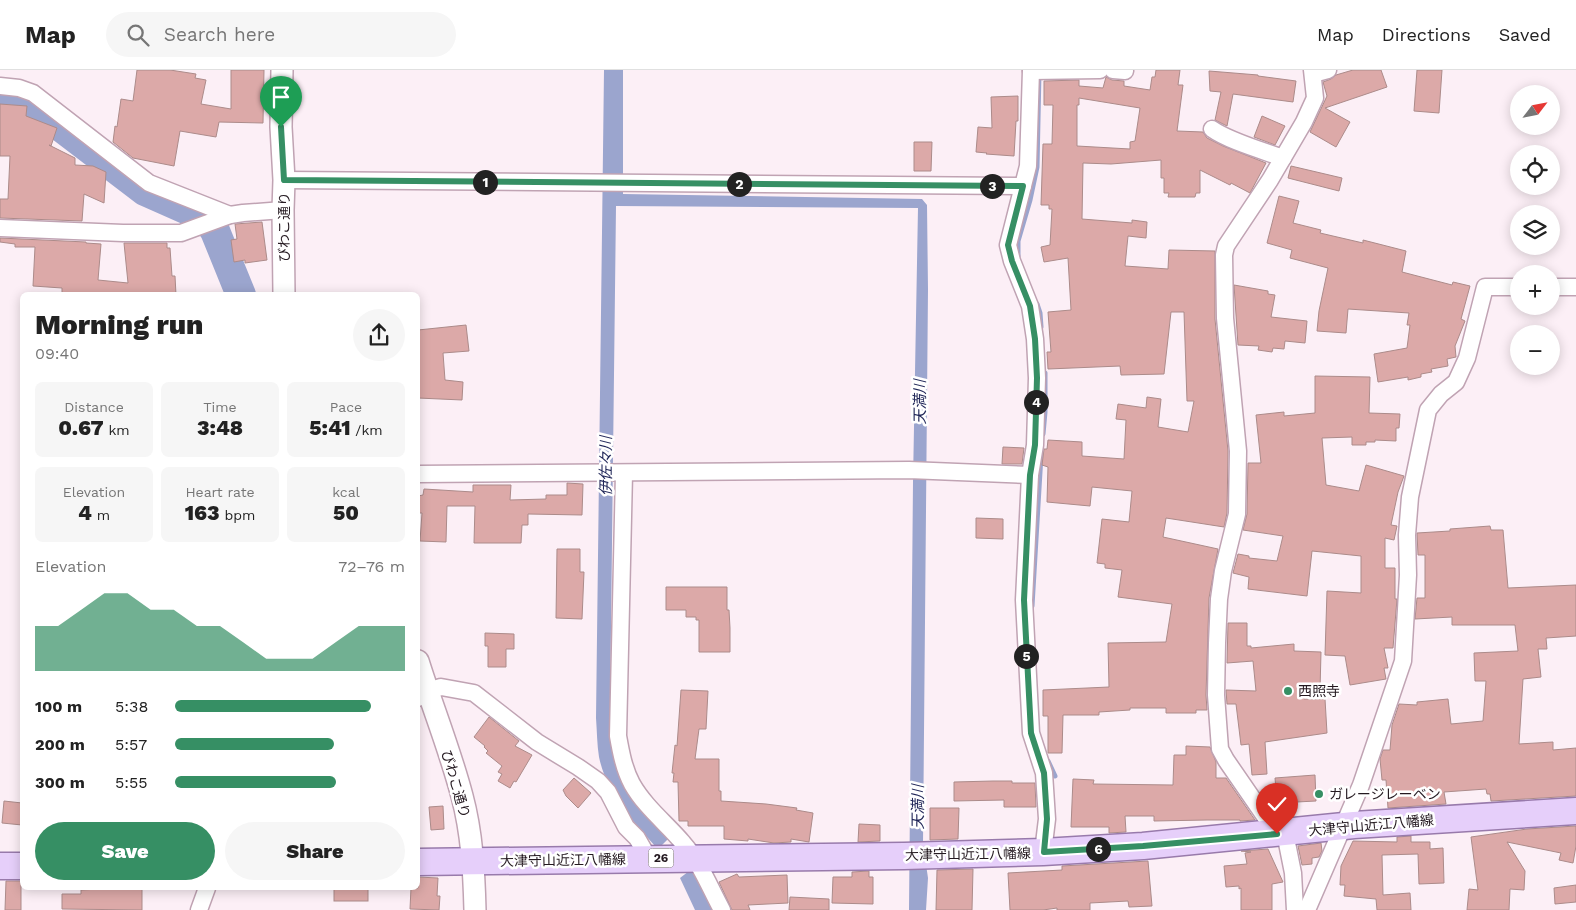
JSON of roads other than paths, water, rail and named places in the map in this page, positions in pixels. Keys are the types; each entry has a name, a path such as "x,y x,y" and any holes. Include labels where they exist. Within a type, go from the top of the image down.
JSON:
{"main road":[{"name":"大津守山近江八幡線","path":"420,862 1044,852 1143,846 1281,834 1343,826 1576,811"},
{"path":"0,866 20,866"}],"street":[{"name":"びわこ通り","path":"282,70 284,292"},
{"path":"1044,852 1047,819 1044,773 1031,733 1024,600 1030,475 1035,445 1037,378 1035,339 1030,306 1012,261 1008,245 1028,166 1031,70 1100,70"},
{"path":"1295,910 1293,873 1281,834 1226,760 1220,749 1216,695 1219,599 1223,572 1237,514 1238,486 1238,451 1225,318 1224,255 1226,246 1304,122 1315,98 1318,71"},
{"path":"0,86 19,88 33,93 149,183 230,215"},
{"path":"1212,128 1225,137 1283,158"},
{"path":"284,180 1023,186"},
{"path":"0,228 123,233 181,233 230,215 282,210"},
{"path":"1307,910 1361,785 1403,661 1410,497 1428,410 1441,394 1456,382 1467,358 1484,287 1510,287"},
{"path":"1560,287 1576,287"},
{"path":"420,474 909,470 1030,475"},
{"path":"622,473 618,736 624,764 638,796 684,844 694,858 722,910"},
{"name":"びわこ通り","path":"420,678 422,694 462,796 473,861 475,910"},
{"path":"422,694 441,686 474,693 537,742 578,766 598,781 608,792 618,808 626,827 637,838 649,858"},
{"path":"618,808 638,796"},
{"path":"199,910 206,890"}],"water":[{"path":"604,70 623,70 623,194 922,199 927,205 928,289 923,844 928,878 926,910 909,910 918,208 616,206 610,712 613,743 669,838 658,849 622,807 608,784 603,771 598,752 596,718"},
{"path":"693,868 712,910 695,910 680,878"}],"waterway":[{"path":"1018,256 1018,241 1037,167 1039,72"},
{"path":"0,94 11,95 44,114 145,191 206,218 215,231 240,292"},
{"path":"1037,304 1041,327"},
{"path":"1043,434 1045,373"},
{"path":"1032,606 1041,455"},
{"path":"1048,761 1055,776"}],"place":[{"name":"西照寺","path":"1288,691"},
{"name":"ガレージレーベン","path":"1319,794"}],"water label":[{"name":"天満川","path":"920,402"},
{"name":"伊佐々川","path":"606,466"},
{"name":"天満川","path":"918,807"}]}
